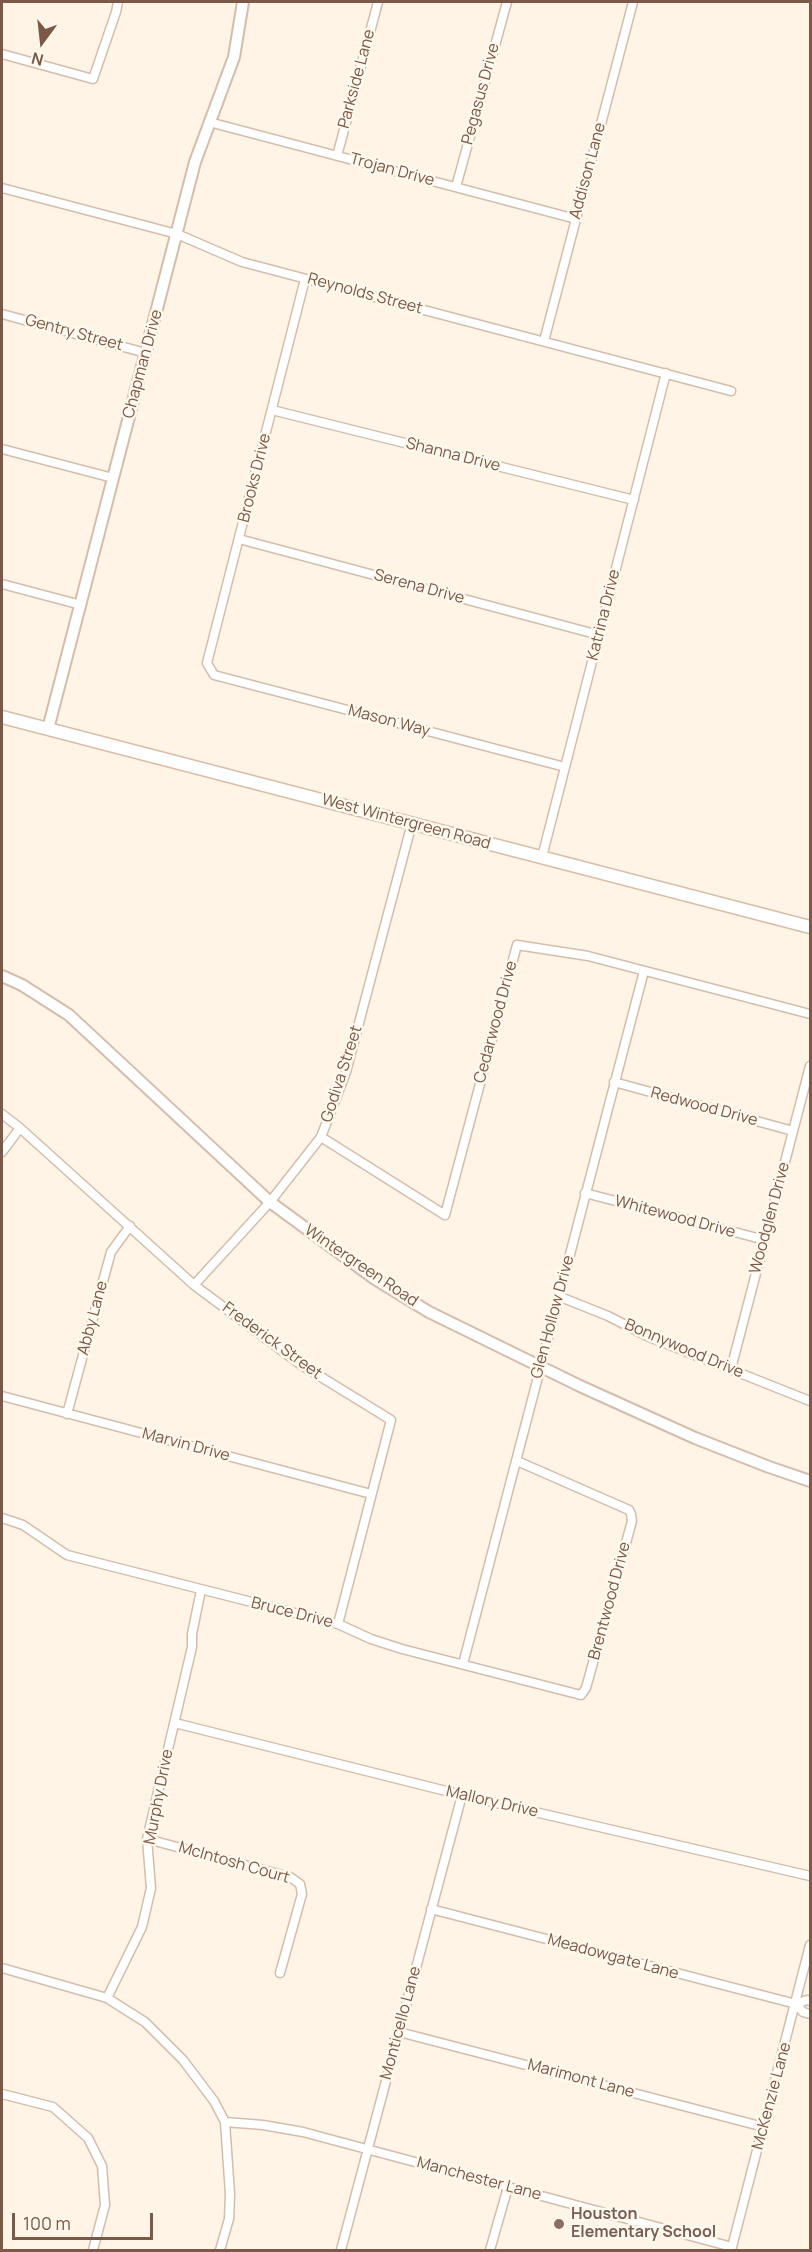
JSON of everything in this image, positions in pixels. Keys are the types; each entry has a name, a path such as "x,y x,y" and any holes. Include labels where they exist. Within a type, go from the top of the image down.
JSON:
{"main road":[{"name":"West Wintergreen Road","path":"2,717 810,927"}],"street":[{"path":"2,54 93,79 118,2"},
{"name":"Chapman Drive","path":"48,729 195,162 234,57 243,2"},
{"name":"Parkside Lane","path":"337,156 378,2"},
{"name":"Pegasus Drive","path":"456,187 507,2"},
{"name":"Addison Lane","path":"544,341 633,2"},
{"name":"Trojan Drive","path":"209,122 576,219"},
{"name":"Reynolds Street","path":"2,188 177,234 242,262 731,391"},
{"name":"Brooks Drive","path":"214,675 207,663 305,279"},
{"name":"Gentry Street","path":"2,314 146,353"},
{"name":"Katrina Drive","path":"542,857 666,373"},
{"name":"Shanna Drive","path":"272,410 634,500"},
{"path":"2,449 113,478"},
{"name":"Serena Drive","path":"239,539 599,635"},
{"path":"2,584 81,605"},
{"name":"Mason Way","path":"214,675 565,767"},
{"name":"Godiva Street","path":"194,1285 270,1202 321,1137 346,1072 412,823"},
{"name":"Cedarwood Drive","path":"321,1137 445,1215 517,945 588,956 810,1014"},
{"name":"Glen Hollow Drive","path":"462,1664 644,971"},
{"name":"Wintergreen Road","path":"2,976 22,985 69,1016 270,1202 375,1280 429,1312 539,1366 695,1438 810,1481"},
{"name":"Woodglen Drive","path":"731,1369 810,1066"},
{"name":"Redwood Drive","path":"614,1082 793,1131"},
{"name":"Frederick Street","path":"2,1114 194,1285 300,1364 391,1420 338,1624"},
{"path":"2,1152 20,1128"},
{"name":"Whitewood Drive","path":"585,1193 765,1240"},
{"name":"Abby Lane","path":"67,1414 111,1251 130,1226"},
{"name":"Bonnywood Drive","path":"558,1296 608,1316 649,1337 810,1401"},
{"name":"Marvin Drive","path":"2,1396 371,1494"},
{"name":"Brentwood Drive","path":"517,1461 629,1510 631,1514 632,1521 586,1688"},
{"name":"Bruce Drive","path":"2,1518 23,1524 67,1555 338,1624 371,1639 581,1695 586,1688"},
{"name":"Murphy Drive","path":"107,1998 142,1927 151,1888 147,1839 192,1647 192,1634 201,1590"},
{"name":"Mallory Drive","path":"175,1723 462,1795 810,1876"},
{"name":"Monticello Lane","path":"341,2250 462,1795"},
{"name":"McIntosh Court","path":"147,1839 290,1877 300,1884 302,1894 280,1972"},
{"name":"Meadowgate Lane","path":"431,1909 796,2004 803,2012 810,2014"},
{"name":"McKenzie Lane","path":"732,2247 810,1945"},
{"path":"2,1968 107,1998 145,2022 183,2060 214,2101 225,2122 230,2162 230,2194 229,2219 220,2250"},
{"name":"Meadowgate Lane","path":"796,2004 810,2001"},
{"name":"Marimont Lane","path":"399,2032 764,2127"},
{"path":"2,2097 53,2107 88,2138 102,2166 105,2205 93,2250"},
{"name":"Manchester Lane","path":"225,2122 263,2125 303,2132 732,2247"},
{"path":"490,2250 508,2187"}],"place":[{"name":"Houston Elementary School","path":"559,2224"}]}
